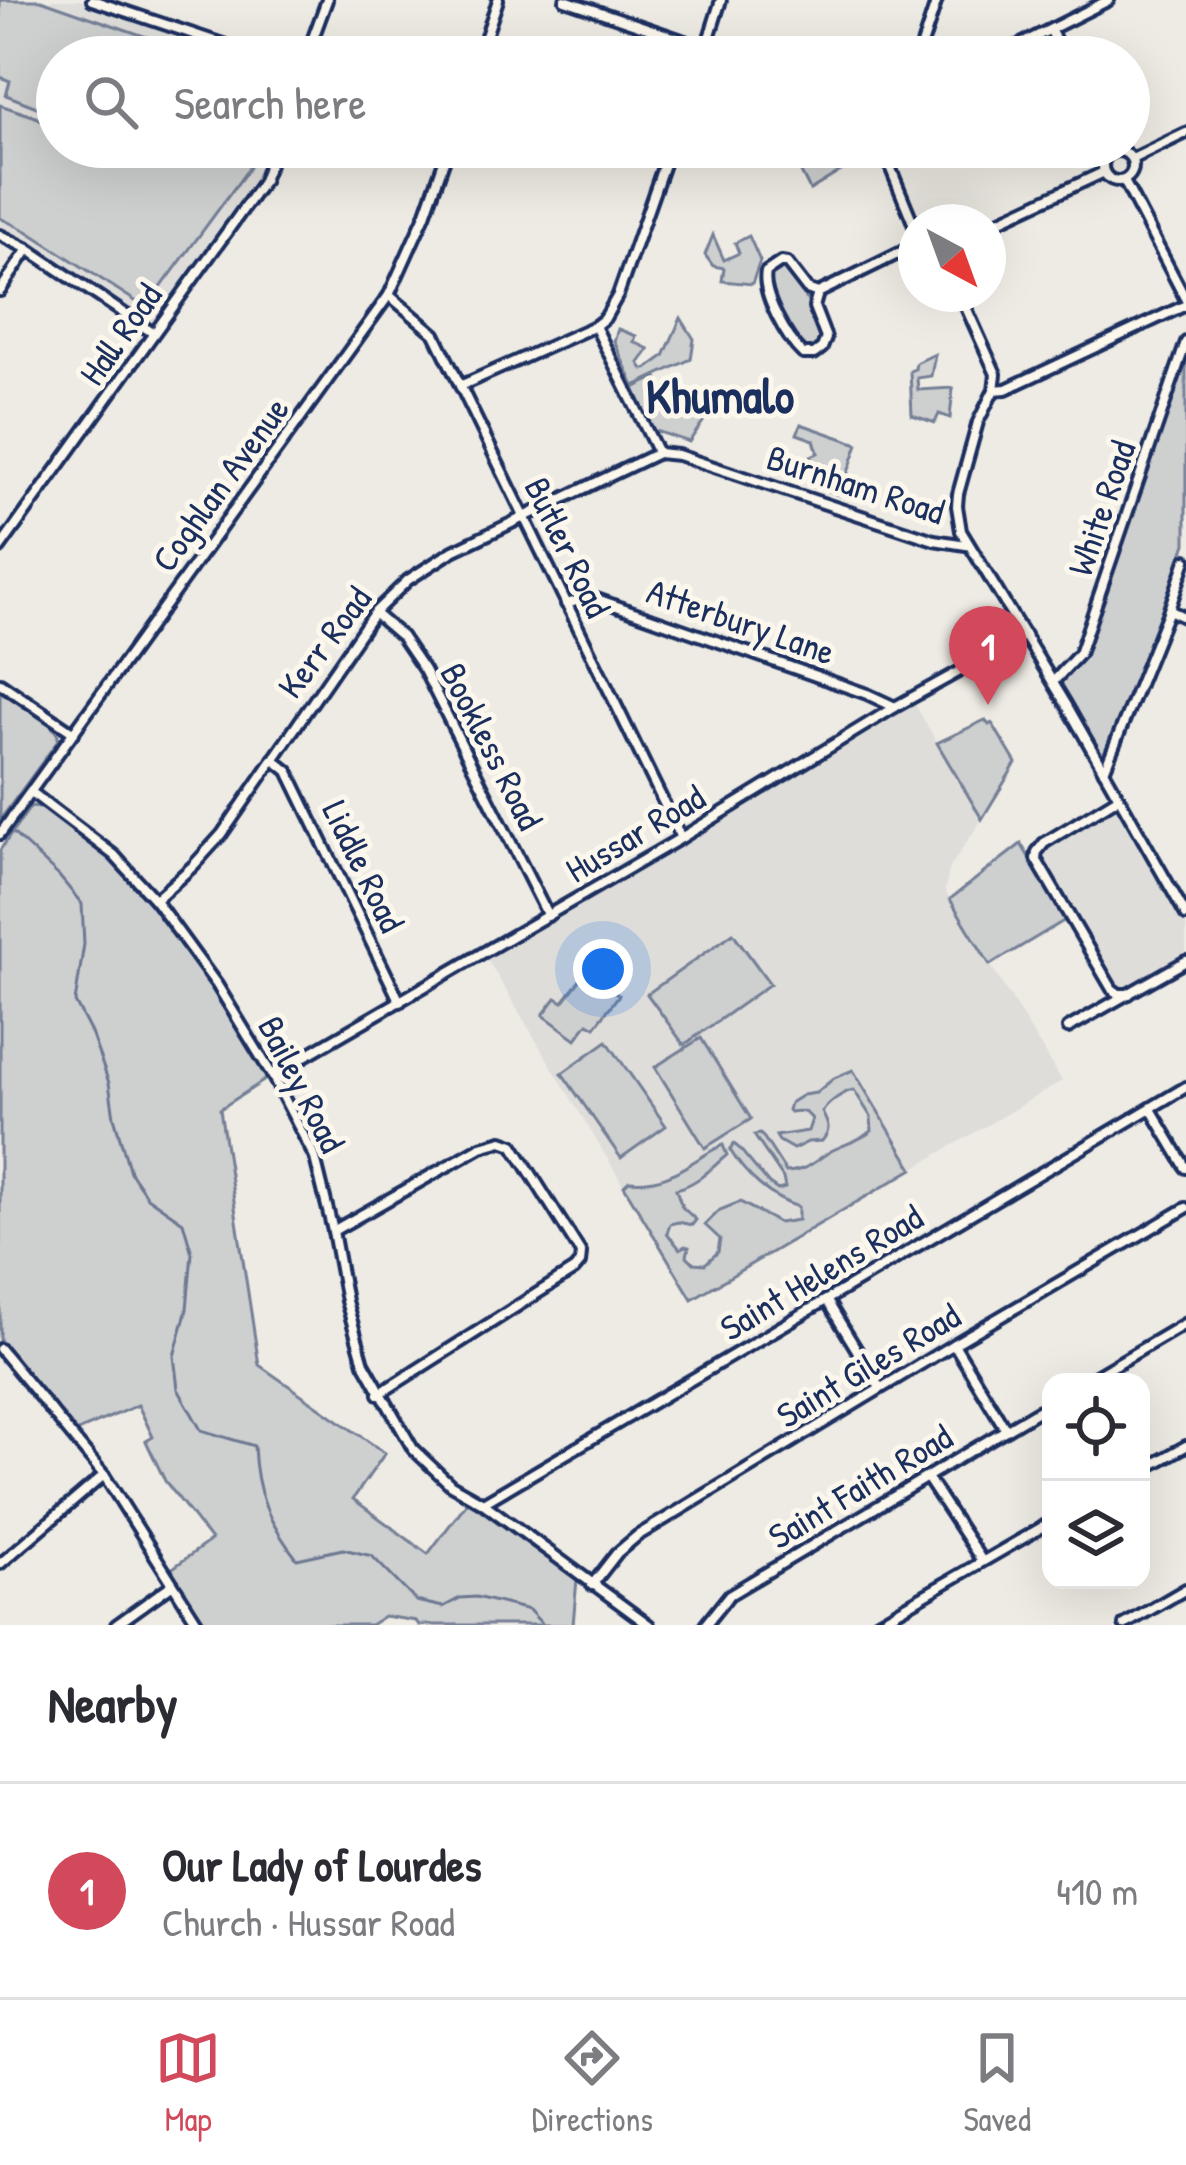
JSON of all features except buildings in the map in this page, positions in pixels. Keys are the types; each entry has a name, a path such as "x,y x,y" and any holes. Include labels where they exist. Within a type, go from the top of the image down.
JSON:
{"street":[{"path":"92,0 199,36"},
{"path":"314,36 328,0"},
{"path":"486,36 498,0"},
{"path":"565,0 662,36"},
{"path":"710,36 722,0"},
{"path":"925,36 938,0"},
{"path":"1040,36 1108,0"},
{"path":"1051,31 1054,36"},
{"path":"1150,150 1186,133"},
{"name":"Hall Road","path":"0,548 269,168"},
{"name":"Coghlan Avenue","path":"0,835 389,295 442,168"},
{"path":"460,386 605,318 618,295 663,168"},
{"path":"891,168 905,204"},
{"path":"1103,168 1116,182 1124,181 1133,168"},
{"path":"1006,218 1104,172"},
{"path":"994,390 1006,389 1186,303 1124,181"},
{"path":"0,235 153,333"},
{"path":"0,291 28,249"},
{"path":"818,293 814,307 826,333 825,343 807,356 794,346 767,295 764,279 776,263 784,262 807,289 818,293 898,253"},
{"name":"Butler Road","path":"389,295 435,334 681,838"},
{"path":"968,312 996,374 958,494 958,519 967,545 1053,682 1186,914"},
{"path":"595,326 658,453"},
{"name":"White Road","path":"1053,682 1079,654 1186,342"},
{"name":"Kerr Road","path":"155,900 209,850 374,613 408,580 433,563 658,453"},
{"name":"Burnham Road","path":"658,453 678,455 934,540 967,545"},
{"path":"1103,772 1186,560"},
{"name":"Atterbury Lane","path":"566,604 591,597 895,707"},
{"path":"1169,610 1185,619"},
{"name":"Bookless Road","path":"374,613 401,636 424,670 548,916"},
{"name":"Hussar Road","path":"272,1075 1025,635"},
{"path":"0,683 74,734"},
{"name":"Liddle Road","path":"273,759 287,770 400,1002"},
{"name":"Bailey Road","path":"31,792 114,855 155,900 217,985 272,1075 315,1158 356,1341 380,1394 421,1457 465,1495 483,1503 649,1625"},
{"path":"1118,797 1044,843 1036,859 1112,989 1129,994"},
{"path":"1069,1028 1186,961"},
{"name":"Saint Helens Road","path":"483,1503 1186,1087"},
{"path":"1151,1109 1186,1168"},
{"path":"333,1231 481,1147 507,1141 581,1253 574,1270 380,1394"},
{"name":"Saint Giles Road","path":"592,1585 637,1536 1186,1208"},
{"path":"826,1301 880,1388"},
{"path":"1101,1373 1186,1323"},
{"path":"954,1344 1006,1430"},
{"path":"0,1348 104,1475 200,1625"},
{"name":"Saint Faith Road","path":"705,1625 729,1595 1042,1408"},
{"path":"1150,1466 1186,1446"},
{"path":"0,1564 104,1475"},
{"path":"928,1479 982,1561"},
{"path":"873,1625 1042,1527"},
{"path":"116,1625 173,1584"},
{"path":"1124,1625 1186,1589"}],"shaded area":[{"path":"0,0 80,0 189,36 36,36 36,168 266,168 152,328 0,230"},
{"path":"0,0 41,0 144,36 36,36 36,107 6,95 10,81 0,77"},
{"path":"0,105 36,118 36,168 249,168 146,308 0,218"},
{"path":"799,168 846,168 810,190"},
{"path":"713,235 724,260 739,253 735,243 749,236 760,261 752,284 722,281 724,268 713,266 705,255"},
{"path":"781,266 800,288 821,333 809,350 794,342 767,287 768,275"},
{"path":"681,318 694,339 691,359 634,386 614,341 618,329 636,336 634,342 649,349 639,363 646,369 664,356"},
{"path":"1186,349 1186,544 1103,767 1072,711 1061,678 1080,656"},
{"path":"935,354 931,376 917,378 918,390 953,388 950,418 939,414 935,423 912,415 910,371"},
{"path":"657,377 672,410 688,403 707,416 689,442 653,430 634,388"},
{"path":"801,424 858,444 840,495 808,484 815,468 811,456 818,453 814,440 797,434"},
{"path":"0,690 50,724 58,735 0,820"},
{"path":"914,703 982,819 949,869 945,891 1062,1081 692,1299 487,959"},
{"path":"985,720 992,723 1016,763 982,819 937,743"},
{"path":"1118,800 1186,918 1186,959 1128,992 1116,990 1040,865 1038,853"},
{"path":"31,806 53,814 132,880 183,942 268,1078 220,1109 259,1365 385,1453 353,1499 428,1554 468,1501 577,1579 573,1625 419,1625 384,1616 370,1625 207,1625 170,1570 211,1540 165,1481 146,1441 153,1437 138,1405 76,1432 0,1340 0,850"},
{"path":"1021,844 1067,919 990,965 950,899"},
{"path":"733,933 770,984 684,1045 647,994"},
{"path":"587,971 619,995 595,1027 588,1023 576,1039 543,1015 556,998 563,1002"},
{"path":"701,1038 751,1119 705,1148 655,1067"},
{"path":"607,1041 666,1126 621,1158 562,1073"},
{"path":"853,1070 913,1169 692,1299 624,1186 629,1181 668,1176 723,1145 727,1155 698,1179 676,1189 682,1207 696,1220 692,1225 670,1224 667,1233 680,1249 689,1247 687,1256 694,1263 705,1264 718,1252 720,1239 705,1225 720,1210 740,1202 779,1223 798,1220 798,1207 759,1184 730,1150 734,1144 769,1184 778,1190 785,1188 754,1135 764,1138 786,1172 807,1167 872,1131 871,1117 854,1090 822,1112 828,1127 822,1141 793,1149 776,1136 808,1131 812,1119 802,1112 790,1112 790,1103"}],"waterway":[{"path":"14,834 82,904 84,944 75,1002 109,1083 130,1172 147,1197 183,1222 192,1253 187,1309 174,1356 178,1389 201,1430 254,1446 265,1506 297,1559 343,1549 372,1556 416,1601 443,1607 460,1598 476,1597 529,1610 543,1625"}],"place":[{"name":"Our Lady of Lourdes","path":"988,705"}],"district":[{"name":"Khumalo","path":"720,396"}]}
